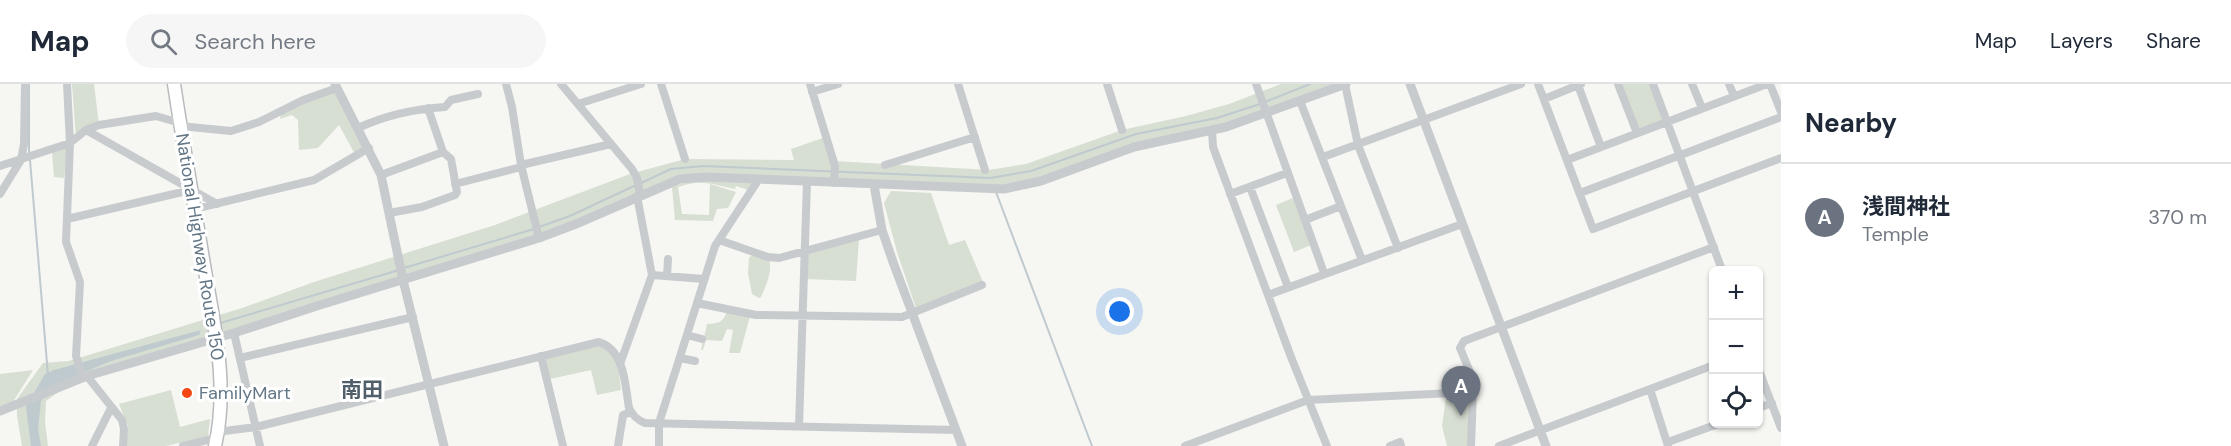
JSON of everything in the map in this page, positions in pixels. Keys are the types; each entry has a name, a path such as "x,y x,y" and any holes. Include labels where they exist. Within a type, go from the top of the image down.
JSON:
{"highway":[{"name":"National Highway Route 150","path":"174,84 222,385 216,439"}],"street":[{"path":"0,194 21,160 25,84"},
{"path":"67,84 70,143 66,242 80,282 76,357 84,376 122,420 123,446"},
{"path":"506,84 512,106 521,166 538,236"},
{"path":"561,84 637,178 652,275 620,364"},
{"path":"578,104 641,84"},
{"path":"661,84 685,159"},
{"path":"834,181 835,166 811,88 838,84"},
{"path":"958,84 985,170"},
{"path":"1107,84 1122,130"},
{"path":"1256,84 1324,273"},
{"path":"0,411 84,376 234,333 576,224 639,195 671,182 691,177 834,181 989,190 1041,181 1134,147 1212,131 1346,84 1358,145 1398,248"},
{"path":"1410,84 1546,446"},
{"path":"1323,158 1521,84"},
{"path":"1538,84 1593,228 1781,158"},
{"path":"1618,84 1637,133"},
{"path":"1653,84 1721,266"},
{"path":"1692,84 1702,108"},
{"path":"1729,84 1734,96"},
{"path":"1567,160 1768,84 1780,108"},
{"path":"1544,99 1579,85 1601,147"},
{"path":"0,166 70,143 86,130 99,125 156,116 180,124 231,131 259,122 336,86 381,175 403,280 444,446"},
{"path":"358,128 380,118 428,108 445,107 451,100 478,94"},
{"path":"1300,101 1362,260"},
{"path":"389,213 422,207 455,195 451,159 443,152 428,108"},
{"path":"1580,193 1781,117"},
{"path":"86,130 217,204"},
{"path":"1212,131 1212,147 1327,446"},
{"path":"885,165 975,137"},
{"path":"455,184 611,144"},
{"path":"194,209 314,180 369,148"},
{"path":"381,175 443,152"},
{"path":"1230,194 1287,173"},
{"path":"659,446 659,423 715,246 759,180"},
{"path":"799,426 807,182"},
{"path":"874,185 882,230 962,446"},
{"path":"1250,187 1288,287"},
{"path":"67,219 191,190"},
{"path":"1305,220 1341,206"},
{"path":"1268,295 1462,224"},
{"path":"719,240 768,257 787,256 882,230"},
{"path":"1471,446 1473,392 1470,372 1460,348 1464,341 1714,247"},
{"path":"665,286 668,260"},
{"path":"652,275 704,279"},
{"path":"697,303 756,315 902,317 982,285"},
{"path":"240,358 413,317"},
{"path":"234,333 260,446"},
{"path":"687,335 702,339"},
{"path":"183,446 599,342 612,348 618,355 631,412 639,421 956,430"},
{"path":"541,356 563,446"},
{"path":"680,358 695,361"},
{"path":"1499,446 1709,367"},
{"path":"1760,374 1781,428"},
{"path":"1650,389 1668,444 1709,427"},
{"path":"1185,446 1308,400 1473,392"},
{"path":"1763,406 1772,403"},
{"path":"92,446 111,408"},
{"path":"618,446 623,415 631,412"},
{"path":"1390,446 1400,442 1401,446"}],"shaded area":[{"path":"72,84 94,84 99,125 76,138"},
{"path":"1281,84 1346,84 1263,115 1134,144 1017,186 752,182 748,190 736,186 735,189 713,184 700,183 678,187 682,214 709,215 710,184 736,192 728,208 717,209 713,221 675,220 672,187 689,181 676,180 556,229 74,381 46,401 45,422 48,446 22,446 17,399 43,363 69,361 242,308 314,282 495,225 630,174 685,159 794,160 791,149 826,137 834,161 989,170 1026,164 1122,130 1229,104"},
{"path":"1621,84 1653,84 1667,122 1639,132"},
{"path":"338,91 369,148 356,156 339,125 318,148 299,150 298,120 292,115 280,119 282,110"},
{"path":"67,147 64,178 54,177 52,152"},
{"path":"891,191 931,193 949,245 965,240 983,282 916,308 897,252 884,203"},
{"path":"1293,198 1311,245 1294,252 1276,205"},
{"path":"859,239 856,281 806,279 805,250"},
{"path":"753,254 768,257 770,261 769,277 759,298 752,294 748,273 749,258"},
{"path":"727,311 750,316 740,353 729,353 733,330 727,329 722,341 706,340 701,350 707,324 720,322"},
{"path":"201,330 199,335 111,361 54,385 41,401 38,429 41,446 31,446 26,407 45,374"},
{"path":"599,342 614,351 618,363 621,390 597,395 591,370 550,379 543,356"},
{"path":"33,370 13,402 0,406 0,374"},
{"path":"171,390 180,427 210,419 208,436 166,446 126,446 128,426 119,404"},
{"path":"1473,392 1470,446 1447,446 1442,426 1446,397"}],"waterway":[{"path":"29,84 29,154"},
{"path":"1265,102 1310,84"},
{"path":"641,183 671,169 703,166 990,178 1031,171 1136,134 1217,118 1260,104"},
{"path":"30,160 48,375"},
{"path":"539,227 570,216 636,185"},
{"path":"996,192 1092,446"},
{"path":"404,268 534,229"},
{"path":"217,324 399,270"}],"place":[{"name":"FamilyMart","path":"187,393"},
{"name":"浅間神社","path":"1461,416"}],"district":[{"name":"南田","path":"362,390"}]}
